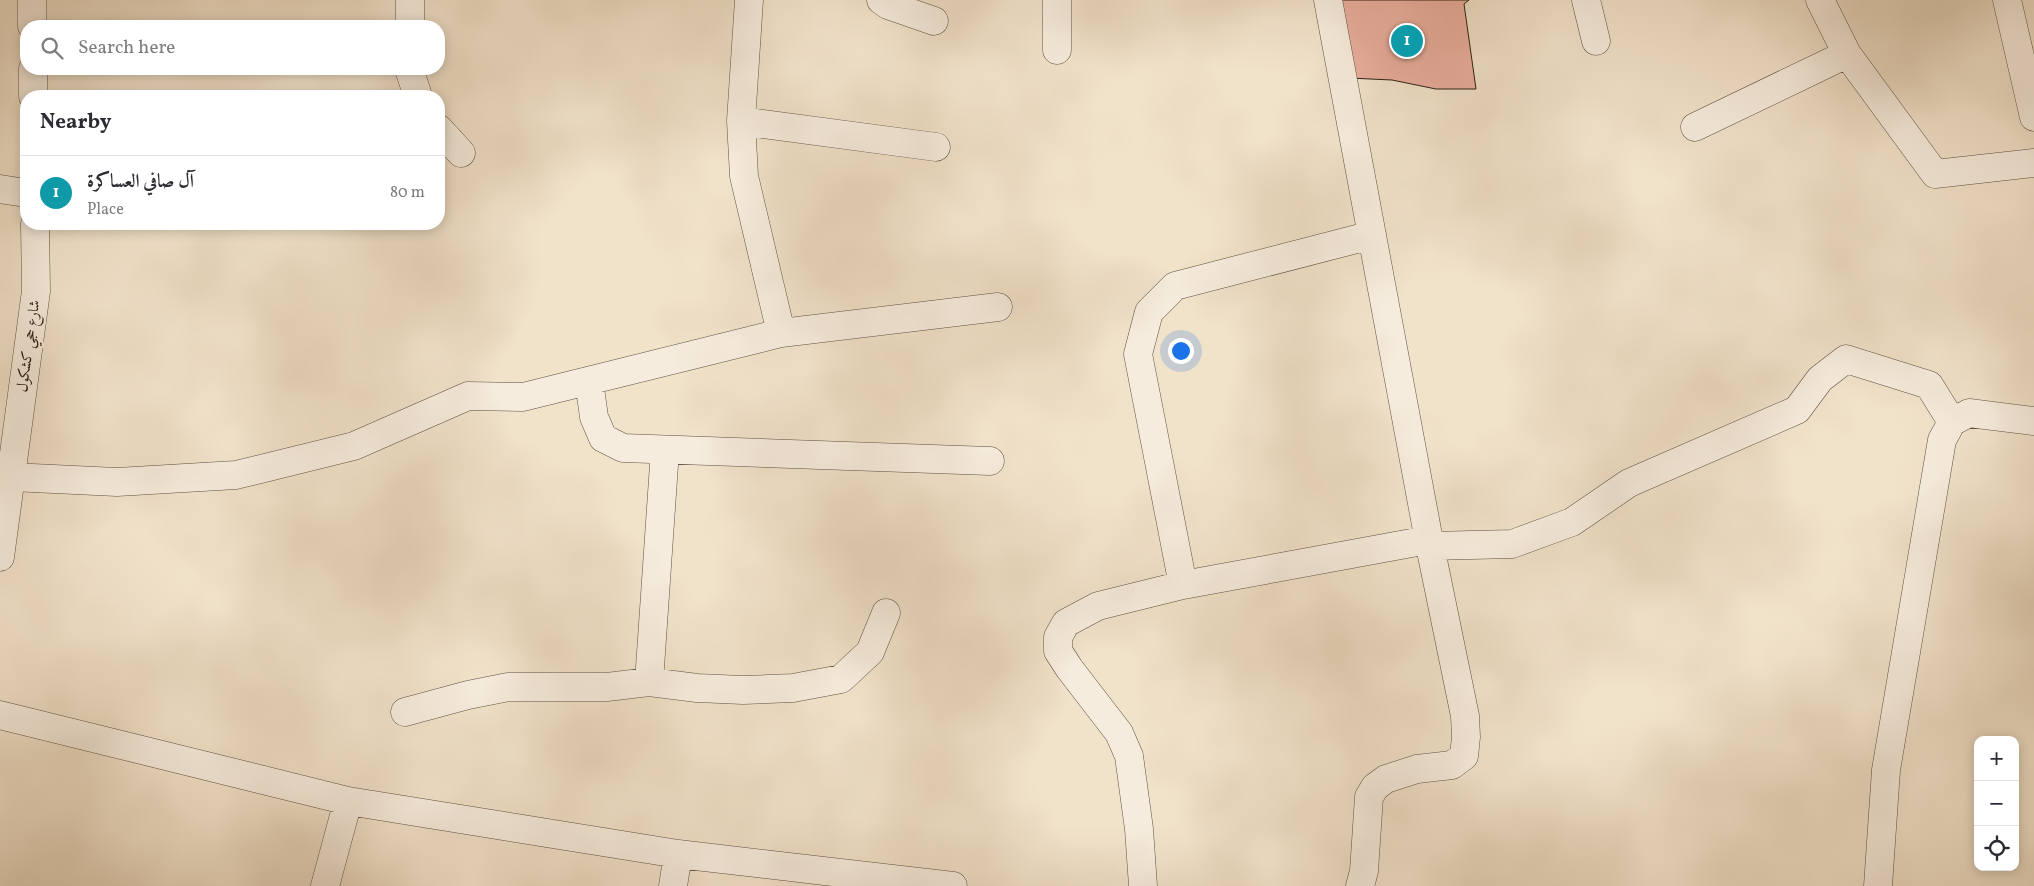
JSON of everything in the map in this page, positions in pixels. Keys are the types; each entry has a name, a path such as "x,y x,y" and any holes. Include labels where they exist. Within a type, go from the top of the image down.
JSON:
{"street":[{"path":"32,0 32,20"},
{"path":"410,0 410,20"},
{"path":"749,0 741,122 744,176 781,333"},
{"path":"880,0 888,5 934,21"},
{"path":"1057,0 1057,50"},
{"path":"1328,0 1429,543 1465,716 1466,737 1464,756 1452,765 1418,769 1386,778 1375,787 1369,797 1364,871 1360,886"},
{"path":"1586,0 1596,41"},
{"path":"1820,0 1847,54 1935,174 2034,163"},
{"path":"2007,0 2034,117"},
{"path":"1695,127 1847,54"},
{"path":"32,75 33,90"},
{"path":"411,75 416,90"},
{"path":"741,122 936,147"},
{"path":"445,136 461,153"},
{"path":"0,189 20,192"},
{"name":"شارع حجي كشكول","path":"0,557 11,477 7,449 36,291 35,230"},
{"path":"1183,585 1138,354 1149,312 1175,286 1372,235"},
{"path":"11,477 117,482 236,475 354,446 468,396 523,397 781,333 998,307"},
{"path":"1143,886 1139,829 1129,756 1119,733 1058,651 1058,637 1066,623 1098,606 1183,585 1429,543 1512,544 1572,522 1629,483 1797,410 1820,379 1846,359 1929,385 1952,422"},
{"path":"589,381 594,417 603,438 623,448 990,461"},
{"path":"1878,886 1886,770 1942,440 1952,422 1969,413 2034,421"},
{"path":"649,682 665,450"},
{"path":"405,712 468,695 508,687 607,687 649,682 697,688 753,689 793,688 841,679 870,652 886,613"},
{"path":"0,715 348,801 678,854 912,884 953,886"},
{"path":"325,886 348,801"},
{"path":"673,886 678,854"}],"building":[{"path":"1339,0 1469,0 1464,4 1476,89 1436,89 1392,80 1349,78"}],"place":[{"name":"آل صافي العساكرة","path":"1407,41"}]}
